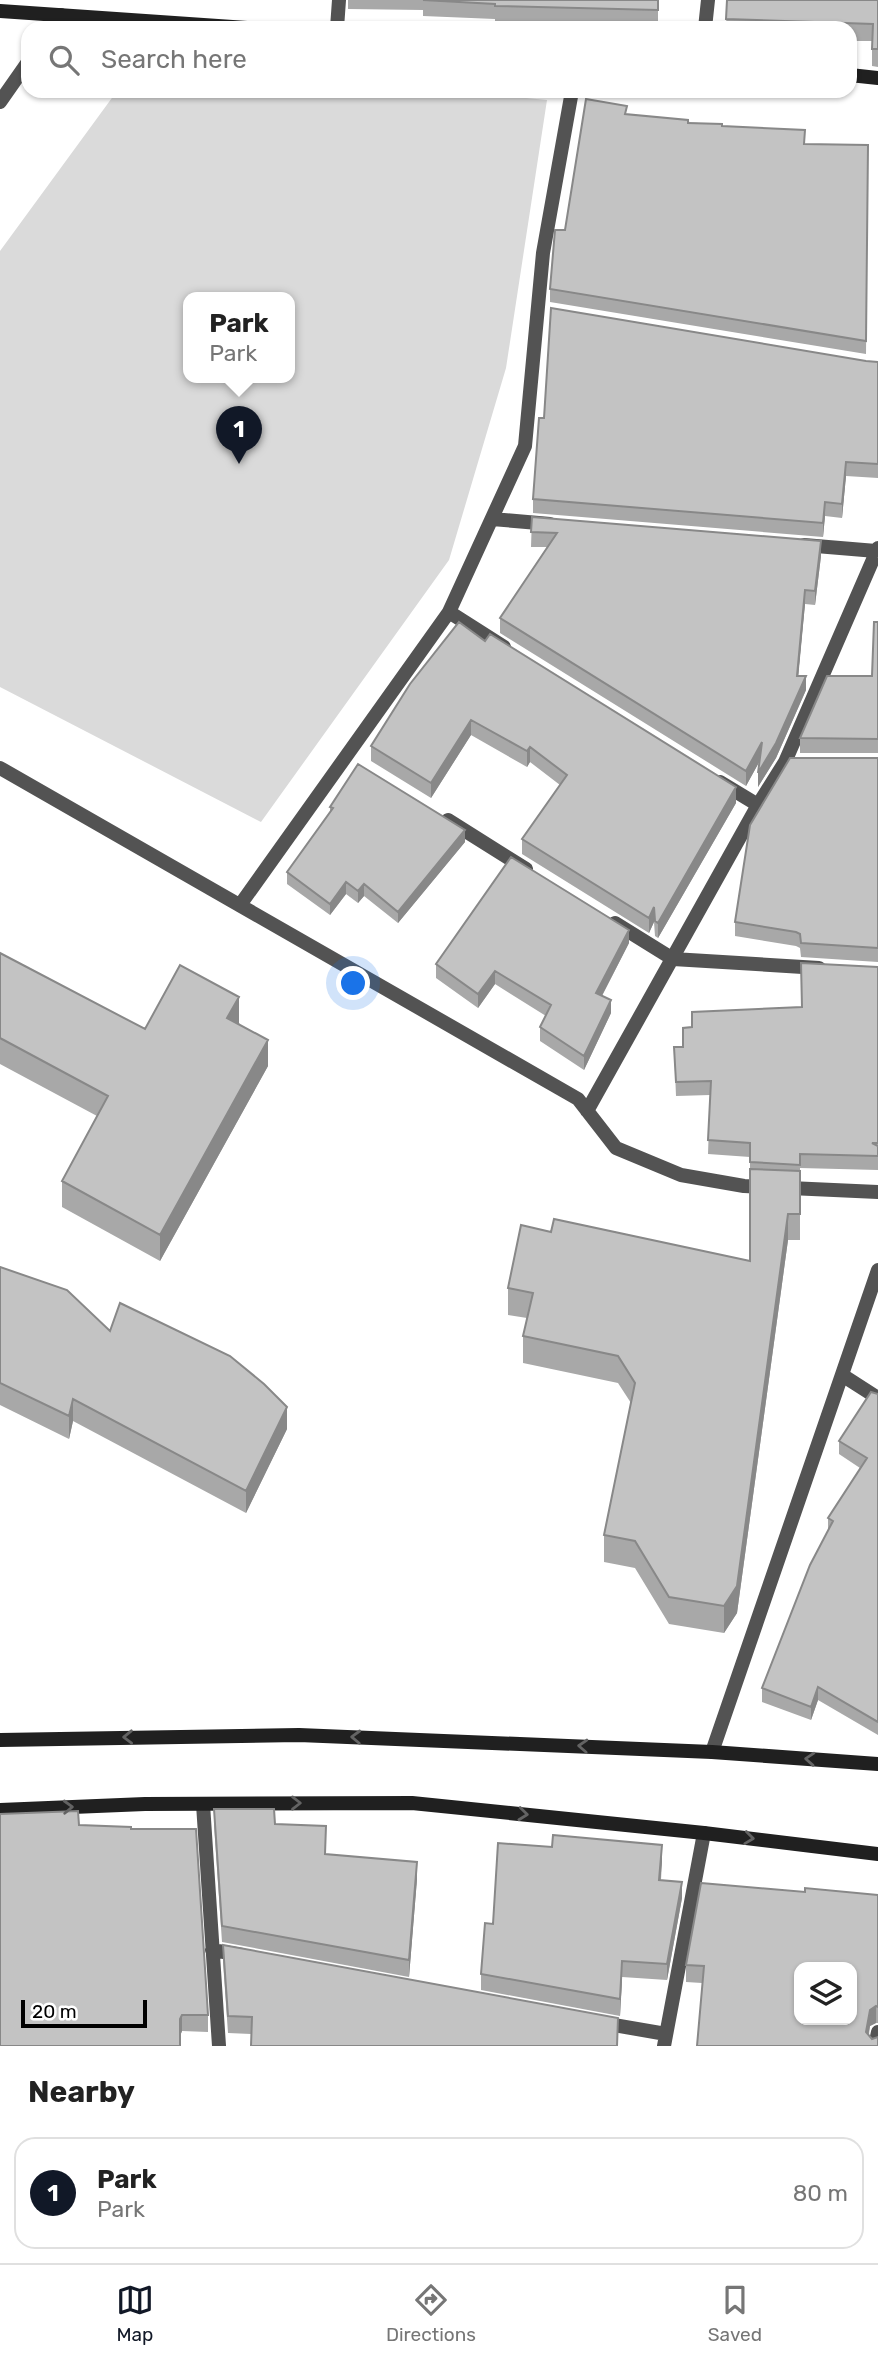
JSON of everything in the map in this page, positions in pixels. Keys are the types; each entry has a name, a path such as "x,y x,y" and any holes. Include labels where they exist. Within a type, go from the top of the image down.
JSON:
{"main road":[{"path":"0,11 147,21"},
{"path":"857,76 878,78"},
{"path":"0,1740 299,1735 712,1752 878,1765"},
{"path":"0,1810 203,1804 412,1803 878,1854"}],"street":[{"path":"338,21 339,0"},
{"path":"706,21 708,0"},
{"path":"57,21 61,15"},
{"path":"0,102 21,72"},
{"path":"240,905 352,760 449,612 525,446 544,311 543,253 571,98"},
{"path":"492,519 560,525"},
{"path":"587,1111 758,805 792,762 877,549 794,544"},
{"path":"449,612 520,657"},
{"path":"0,768 578,1099 616,1148 681,1175 744,1186 878,1192"},
{"path":"710,775 758,805"},
{"path":"440,815 533,873"},
{"path":"603,916 673,960 837,970"},
{"path":"712,1752 878,1270"},
{"path":"842,1375 878,1398"},
{"path":"203,1804 219,2046"},
{"path":"583,2019 665,2040 704,1833"},
{"path":"212,1950 253,1958"},
{"path":"876,2046 878,2032"}],"shaded area":[{"path":"112,98 547,100 506,368 449,560 261,822 0,687 0,251"}],"building":[{"path":"423,0 658,0 658,10 495,6"},
{"path":"727,0 878,0 878,49 872,49 873,24 857,23 857,21 726,19"},
{"path":"586,99 627,106 625,114 688,120 688,123 805,130 804,144 868,145 866,341 550,289 555,230 565,230"},
{"path":"551,308 878,362 878,464 846,462 842,504 825,502 823,523 533,499 539,418 544,418"},
{"path":"532,517 821,541 815,591 805,590 797,676 806,676 776,743 758,773 762,742 746,771 500,618 557,533 531,532"},
{"path":"459,622 485,641 490,634 736,787 658,923 655,921 654,907 649,918 522,839 567,775 530,747 527,751 471,720 431,783 371,746 410,684"},
{"path":"874,622 878,622 878,739 800,738 827,676 872,676"},
{"path":"790,758 878,758 878,948 801,943 800,934 796,932 735,922 750,825"},
{"path":"358,764 465,830 398,912 364,884 358,891 346,882 330,904 287,872 333,808 330,807"},
{"path":"511,857 629,930 596,993 611,1000 584,1056 540,1027 551,1005 495,971 478,994 436,964"},
{"path":"0,953 145,1029 180,965 239,997 227,1018 268,1040 160,1235 62,1181 108,1096 0,1038"},
{"path":"801,963 878,967 878,1143 872,1143 878,1146 878,1156 800,1154 800,1165 750,1162 750,1143 708,1140 711,1081 676,1082 674,1047 683,1047 683,1028 692,1027 692,1012 802,1007"},
{"path":"750,1169 800,1171 800,1214 788,1214 737,1586 724,1606 669,1597 635,1541 604,1535 635,1383 618,1356 523,1336 533,1293 508,1288 521,1225 551,1232 554,1219 750,1261"},
{"path":"0,1267 67,1290 110,1331 120,1303 230,1356 264,1384 287,1407 246,1491 73,1399 69,1416 0,1383"},
{"path":"871,1392 878,1394 878,1722 818,1687 811,1707 762,1688 810,1565 833,1521 828,1518 867,1458 839,1441"},
{"path":"214,1809 274,1809 275,1824 326,1826 325,1854 417,1862 409,1960 222,1926"},
{"path":"78,1811 79,1825 131,1829 196,1829 208,2015 182,2015 180,2046 0,2046 0,1814"},
{"path":"553,1835 662,1845 659,1880 682,1882 667,1964 622,1961 620,1999 481,1974 485,1923 493,1924 498,1843 552,1847"},
{"path":"701,1883 878,1895 878,2007 870,2010 866,2032 872,2039 878,2037 878,2046 697,2046 704,1966 686,1965"},
{"path":"223,1945 618,2018 617,2046 251,2046 252,2017 228,2016"}],"place":[{"name":"Park","path":"239,464"}]}
